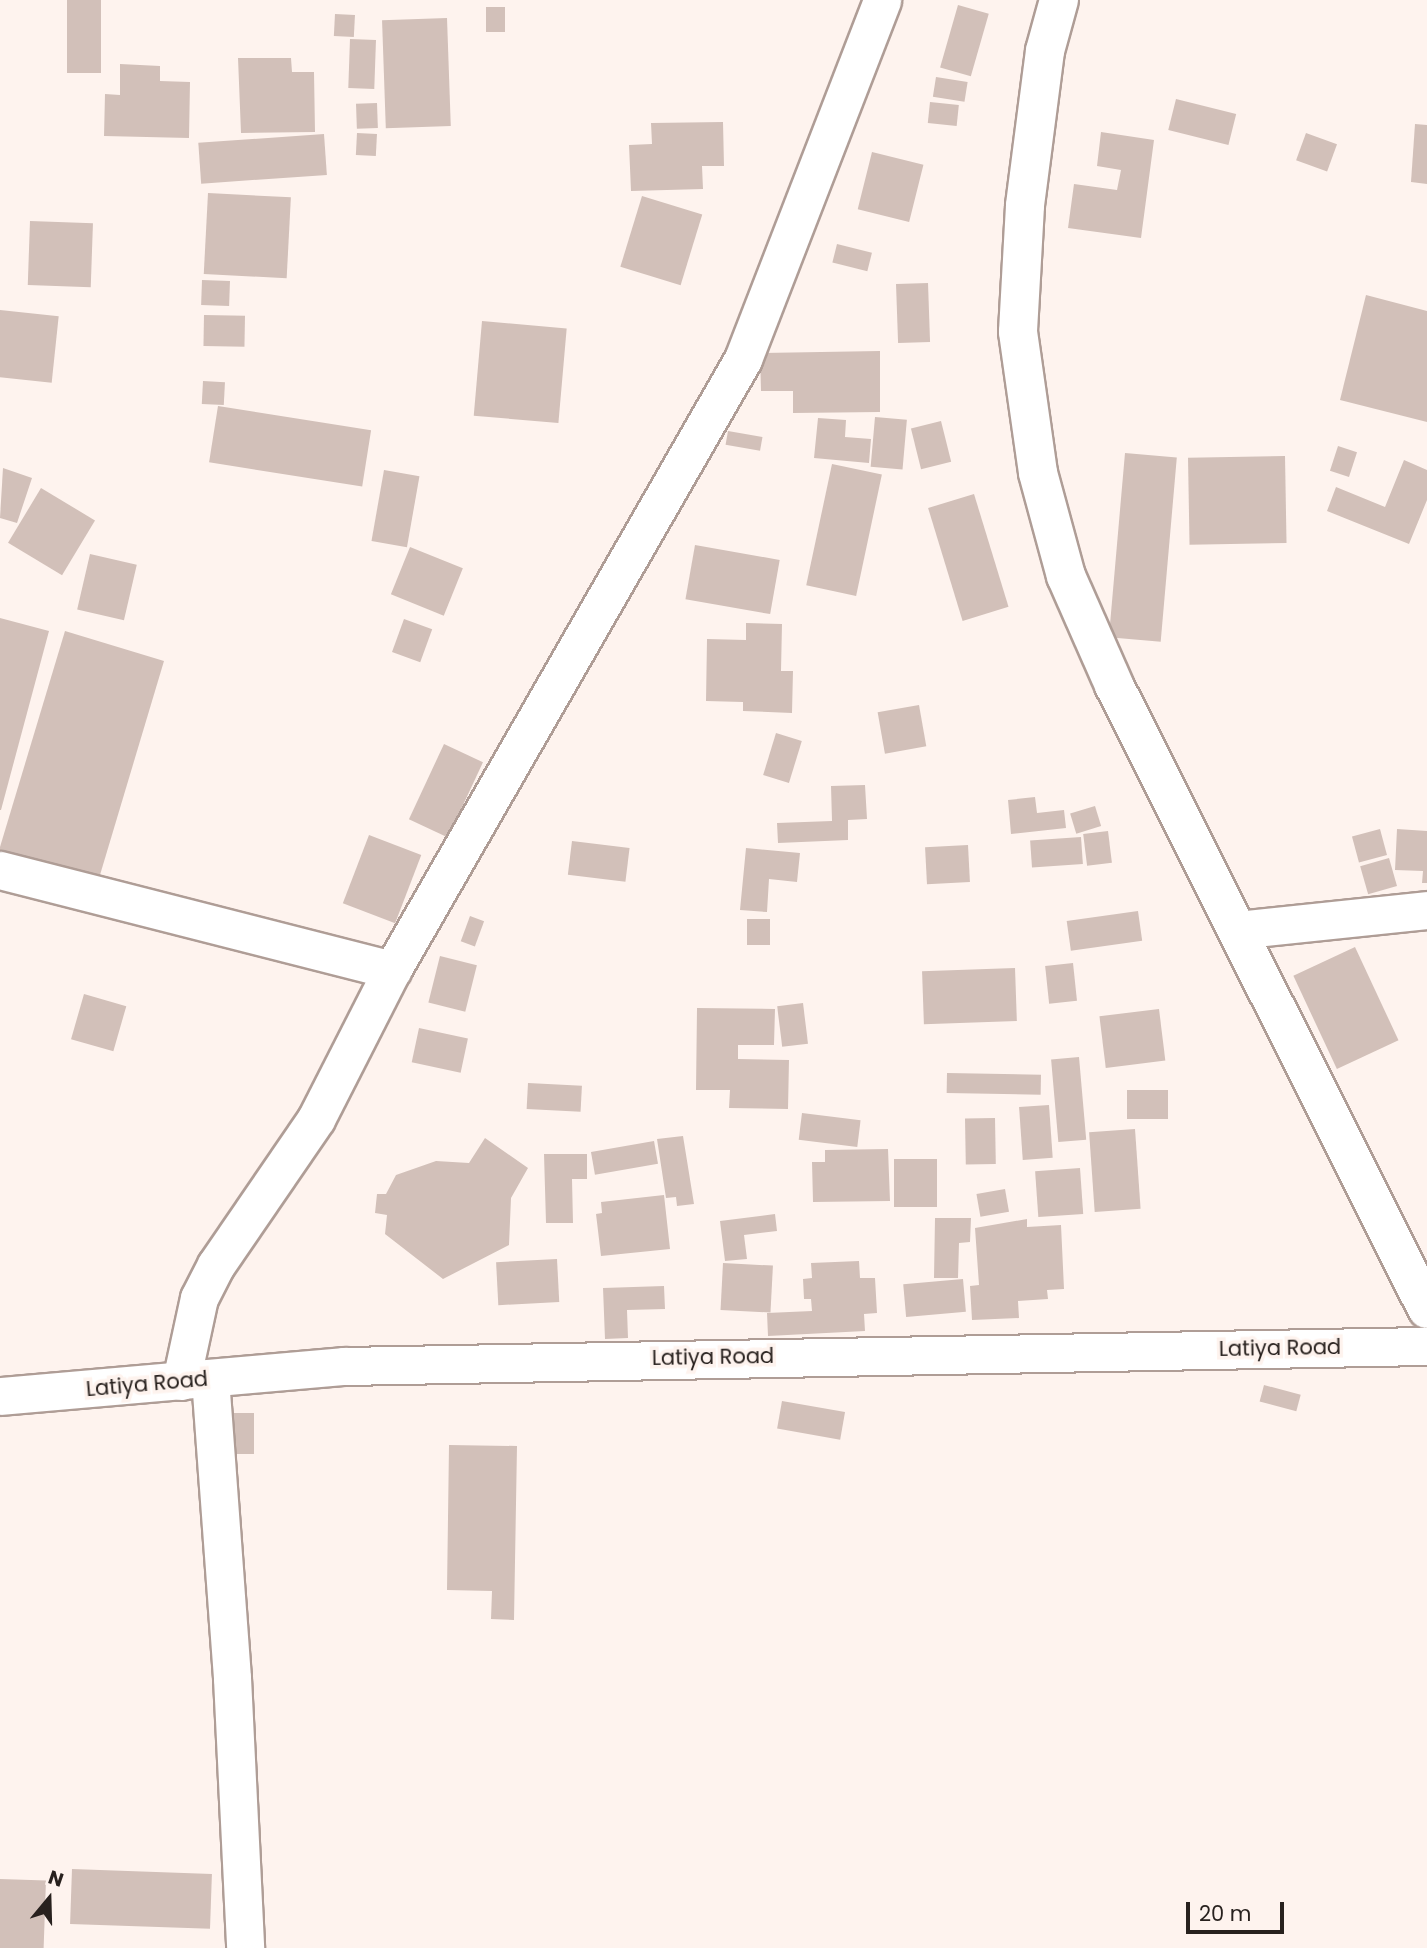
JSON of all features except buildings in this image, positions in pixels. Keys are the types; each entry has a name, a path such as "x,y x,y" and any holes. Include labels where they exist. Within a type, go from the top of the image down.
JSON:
{"street":[{"path":"245,1948 232,1678 195,1380 199,1298 316,1119 392,970 743,359 882,0"},
{"path":"1059,0 1045,51 1025,206 1018,332 1038,473 1072,588 1114,684 1427,1309"},
{"path":"0,870 392,970"},
{"path":"1237,930 1427,910"},
{"name":"Latiya Road","path":"0,1396 344,1366 1427,1346"}]}
